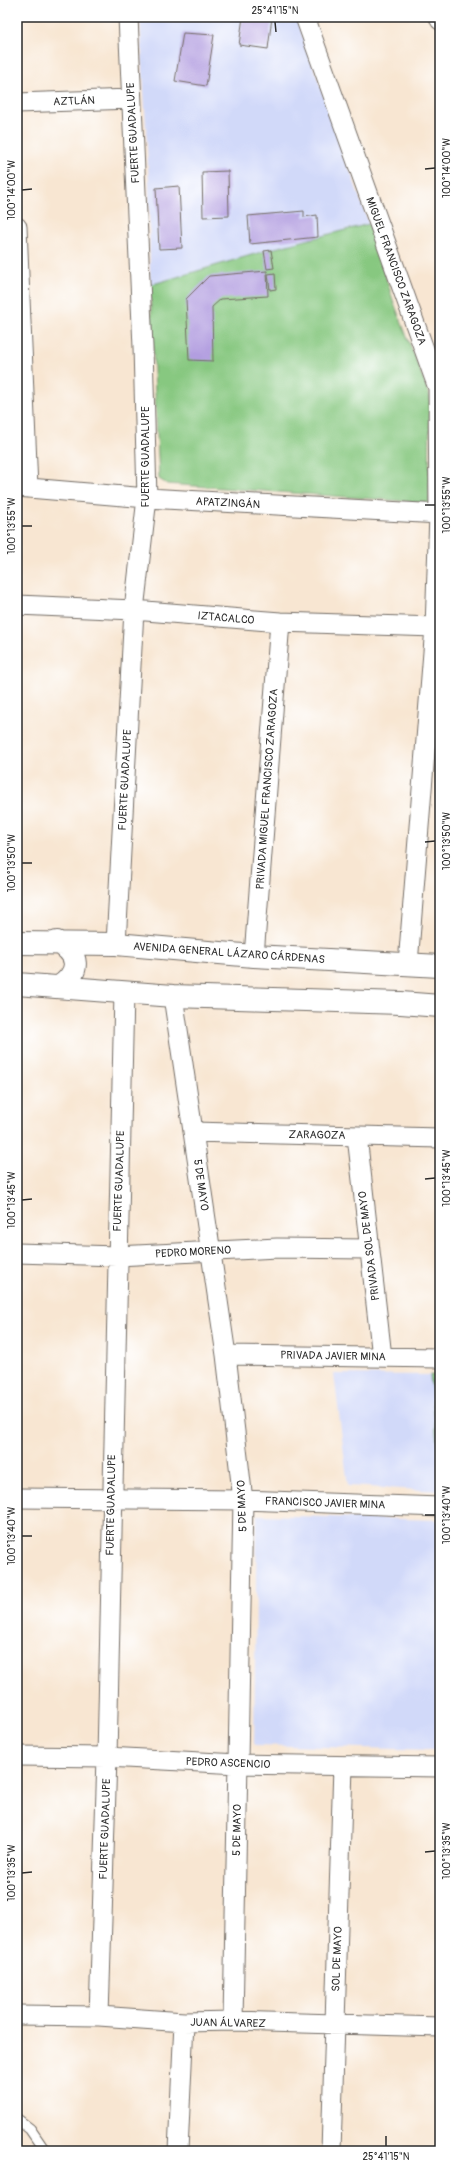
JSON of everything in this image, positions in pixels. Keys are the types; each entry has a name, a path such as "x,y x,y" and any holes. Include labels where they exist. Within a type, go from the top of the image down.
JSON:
{"street":[{"name":"FUERTE GUADALUPE","path":"116,944 134,610 146,498 142,339 128,17"},
{"name":"MIGUEL FRANCISCO ZARAGOZA","path":"305,17 439,388 439,514 435,627 408,964"},
{"name":"AZTLÁN","path":"17,103 131,99"},
{"path":"17,227 23,488"},
{"name":"APATZINGÁN","path":"23,488 146,498 439,514"},
{"name":"IZTACALCO","path":"17,605 134,610 280,622 435,627"},
{"name":"PRIVADA MIGUEL FRANCISCO ZARAGOZA","path":"254,956 280,622"},
{"path":"57,942 68,948 74,958 73,974 59,987"},
{"name":"AVENIDA GENERAL LÁZARO CÁRDENAS","path":"17,943 57,942 116,944 254,956 440,966"},
{"path":"17,984 173,996 408,1003 440,1006"},
{"name":"FUERTE GUADALUPE","path":"99,2016 107,1757 111,1498 124,993"},
{"name":"5 DE MAYO","path":"173,996 226,1355 243,1500 233,2022"},
{"name":"ZARAGOZA","path":"193,1132 440,1138"},
{"name":"PRIVADA SOL DE MAYO","path":"357,1136 382,1357"},
{"name":"PEDRO MORENO","path":"17,1253 117,1256 277,1248 369,1250"},
{"name":"PRIVADA JAVIER MINA","path":"226,1355 440,1358"},
{"name":"FRANCISCO JAVIER MINA","path":"17,1498 243,1500 440,1507"},
{"name":"PEDRO ASCENCIO","path":"17,1756 107,1757 238,1764 440,1768"},
{"name":"SOL DE MAYO","path":"331,2151 343,1766"},
{"name":"JUAN ÁLVAREZ","path":"17,2015 99,2016 184,2022 440,2027"},
{"path":"178,2151 184,2022"}],"lane":[{"path":"17,2119 30,2128 45,2151"}],"shaded area":[{"path":"140,17 296,17 369,224 275,248 150,285 149,184"},
{"path":"334,1374 430,1375 440,1469 440,1491 348,1486"},
{"path":"257,1515 440,1520 440,1742 433,1750 254,1745"}],"green space":[{"path":"369,224 393,300 430,397 429,503 167,484 159,479 150,285 275,248"},
{"path":"430,1375 440,1375 440,1469"}],"building":[{"path":"243,17 272,17 268,49 239,45"},
{"path":"183,33 214,35 206,86 175,81"},
{"path":"228,171 229,216 203,217 202,172"},
{"path":"179,186 182,248 159,249 156,188"},
{"path":"304,211 304,217 317,215 318,237 250,244 248,216"},
{"path":"271,250 274,268 267,269 264,251"},
{"path":"267,271 268,296 221,299 212,307 213,361 189,360 186,299 209,276"},
{"path":"275,273 276,289 270,290 268,274"}]}
